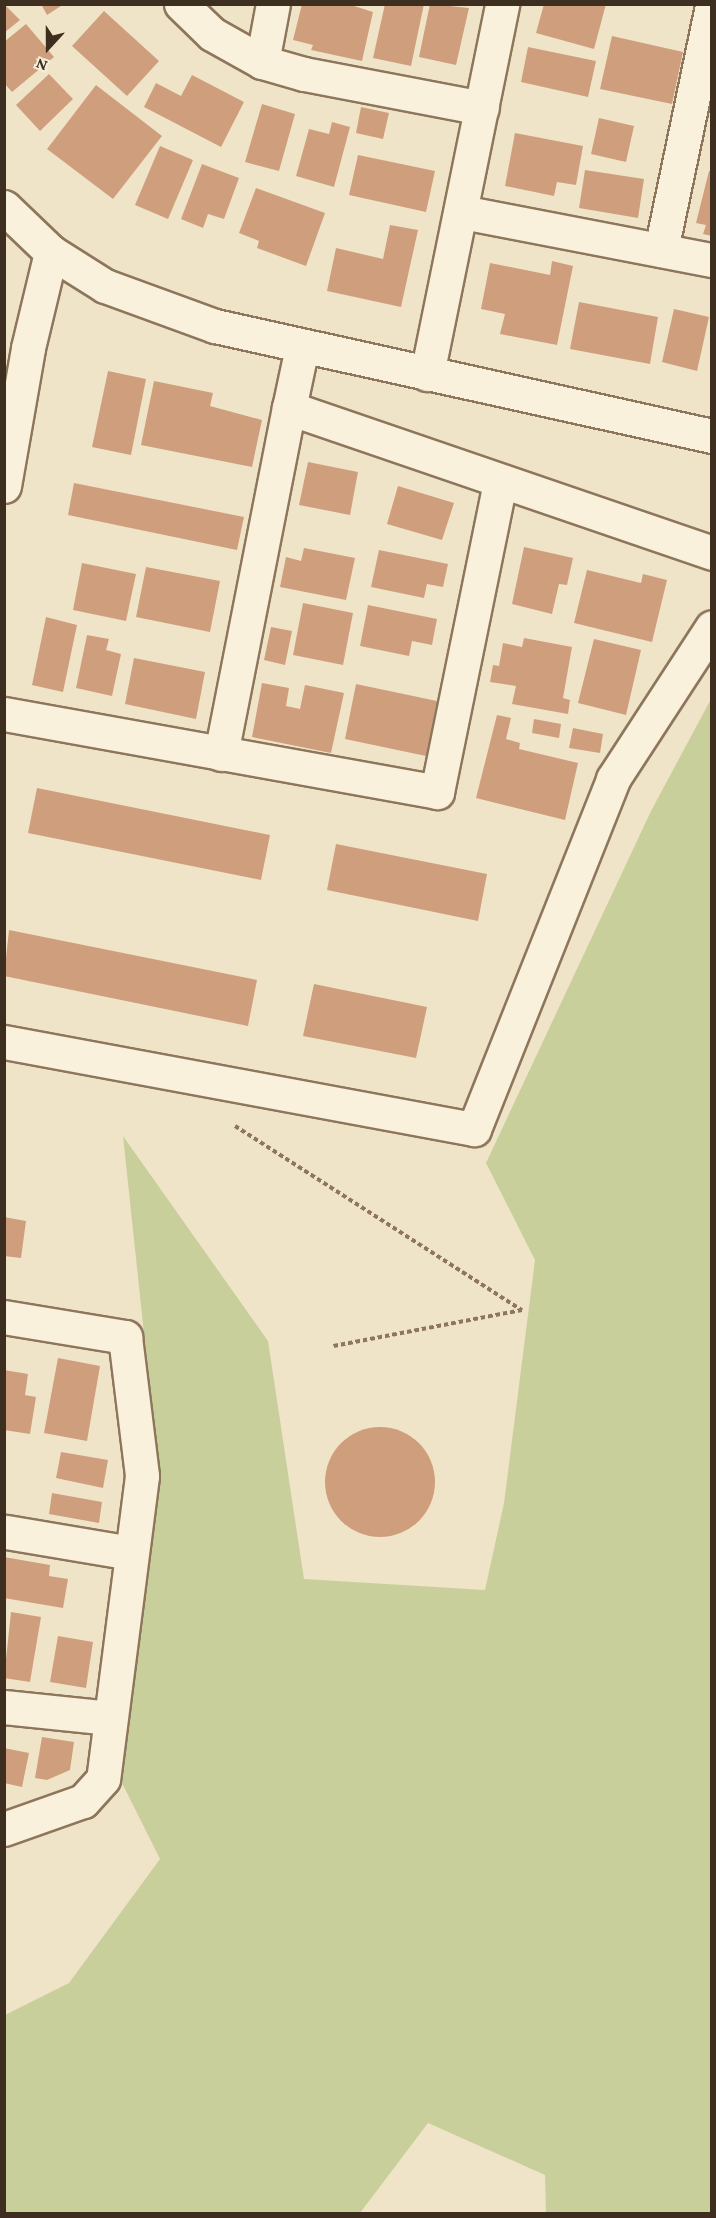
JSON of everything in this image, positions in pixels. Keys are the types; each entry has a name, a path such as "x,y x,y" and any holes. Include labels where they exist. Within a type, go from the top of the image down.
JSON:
{"street":[{"path":"181,4 212,33 262,62 304,74 482,108"},
{"path":"262,62 273,4"},
{"path":"427,374 462,212 502,4"},
{"path":"661,250 711,5"},
{"path":"4,207 51,252 105,286 161,308 302,347 711,436"},
{"path":"462,212 711,260"},
{"path":"4,486 28,348 51,252"},
{"path":"221,754 302,347"},
{"path":"289,408 501,483 711,553"},
{"path":"4,714 437,792 501,483"},
{"path":"4,1042 474,1129 612,779 711,627"},
{"path":"4,1317 125,1337 141,1476 103,1779 83,1801 4,1829"},
{"path":"6,1532 131,1553"},
{"path":"4,1707 110,1718"}],"path":[{"path":"230,1122 522,1310 333,1346"}],"green space":[{"path":"711,699 711,2213 546,2213 545,2175 428,2123 360,2213 5,2213 5,2015 69,1983 160,1859 120,1779 159,1475 123,1136 268,1341 304,1579 485,1590 504,1503 535,1260 486,1163 651,811"}],"building":[{"path":"4,4 20,20 4,33"},
{"path":"41,4 64,4 47,15"},
{"path":"302,4 348,4 373,12 362,61 311,50 313,45 293,40"},
{"path":"385,4 424,4 411,66 373,58"},
{"path":"430,4 469,8 456,65 419,57"},
{"path":"544,4 606,4 594,49 536,33"},
{"path":"104,11 159,61 127,96 72,46"},
{"path":"26,24 54,57 12,92 4,83 4,42"},
{"path":"612,36 683,52 672,104 600,89"},
{"path":"528,47 596,61 588,97 521,82"},
{"path":"49,74 73,99 40,131 16,105"},
{"path":"192,75 244,102 221,147 144,107 156,83 181,96"},
{"path":"96,85 162,136 113,199 47,149"},
{"path":"262,104 295,114 279,171 245,162"},
{"path":"361,107 389,113 383,139 356,133"},
{"path":"599,118 634,126 626,162 591,154"},
{"path":"332,122 350,127 334,187 296,176 309,129 329,134"},
{"path":"515,133 583,146 576,185 557,182 554,196 505,186"},
{"path":"160,146 193,160 168,219 135,205"},
{"path":"358,155 435,171 426,212 349,195"},
{"path":"202,164 239,178 224,219 208,214 203,228 181,219"},
{"path":"585,170 644,179 638,218 579,208"},
{"path":"709,171 712,171 712,236 703,234 706,225 696,223"},
{"path":"256,188 325,213 306,266 257,248 259,241 239,233"},
{"path":"390,225 418,230 401,307 327,291 336,248 383,259"},
{"path":"552,261 573,266 557,345 500,334 505,314 481,309 490,263 550,275"},
{"path":"579,302 658,317 650,364 570,349"},
{"path":"674,309 709,317 697,371 662,362"},
{"path":"108,371 146,379 131,455 92,447"},
{"path":"154,381 213,393 210,406 262,420 252,467 141,445"},
{"path":"308,462 358,472 350,515 299,505"},
{"path":"74,483 244,517 237,550 68,515"},
{"path":"398,486 454,503 442,540 387,524"},
{"path":"524,547 573,558 567,585 559,584 552,614 512,604"},
{"path":"304,548 355,558 346,600 280,587 286,557 301,561"},
{"path":"379,550 448,564 443,587 427,584 424,598 371,587"},
{"path":"82,563 136,574 126,621 73,610"},
{"path":"146,567 220,581 210,632 136,617"},
{"path":"587,570 641,583 643,574 667,580 652,642 574,623"},
{"path":"303,603 353,613 343,665 293,655"},
{"path":"368,605 437,619 432,645 412,641 409,656 360,646"},
{"path":"46,617 77,625 63,692 32,685"},
{"path":"271,627 292,631 285,665 264,660"},
{"path":"87,635 109,639 106,650 121,654 112,696 76,688"},
{"path":"524,638 572,647 563,698 570,700 568,714 512,704 516,686 490,682 493,665 499,666 503,643 522,647"},
{"path":"594,639 641,650 626,715 578,703"},
{"path":"134,658 205,672 196,719 125,704"},
{"path":"262,683 289,688 286,706 300,709 305,685 344,693 331,753 252,737"},
{"path":"356,684 437,701 426,756 345,739"},
{"path":"497,715 511,718 506,739 520,743 519,749 578,763 565,820 476,798"},
{"path":"534,719 561,724 559,738 532,733"},
{"path":"573,728 603,734 600,753 569,748"},
{"path":"37,788 270,835 261,880 28,833"},
{"path":"336,844 487,874 478,921 327,890"},
{"path":"9,930 257,980 248,1026 4,976"},
{"path":"314,984 427,1007 416,1058 303,1036"},
{"path":"4,1217 26,1221 21,1258 4,1256"},
{"path":"58,1358 100,1366 87,1441 44,1433"},
{"path":"4,1370 28,1374 25,1395 36,1397 30,1434 4,1430"},
{"path":"380,1427 401,1432 419,1443 430,1461 435,1482 430,1503 419,1521 401,1532 380,1537 359,1532 341,1521 330,1503 325,1482 330,1461 341,1443 359,1432"},
{"path":"61,1452 108,1460 103,1488 56,1478"},
{"path":"52,1493 102,1502 99,1523 49,1514"},
{"path":"4,1557 50,1565 49,1576 68,1579 63,1608 4,1598"},
{"path":"11,1612 41,1617 30,1682 4,1678"},
{"path":"58,1636 93,1642 86,1688 50,1682"},
{"path":"42,1737 74,1742 70,1770 47,1780 35,1778"},
{"path":"4,1748 29,1753 22,1787 4,1783"}]}
